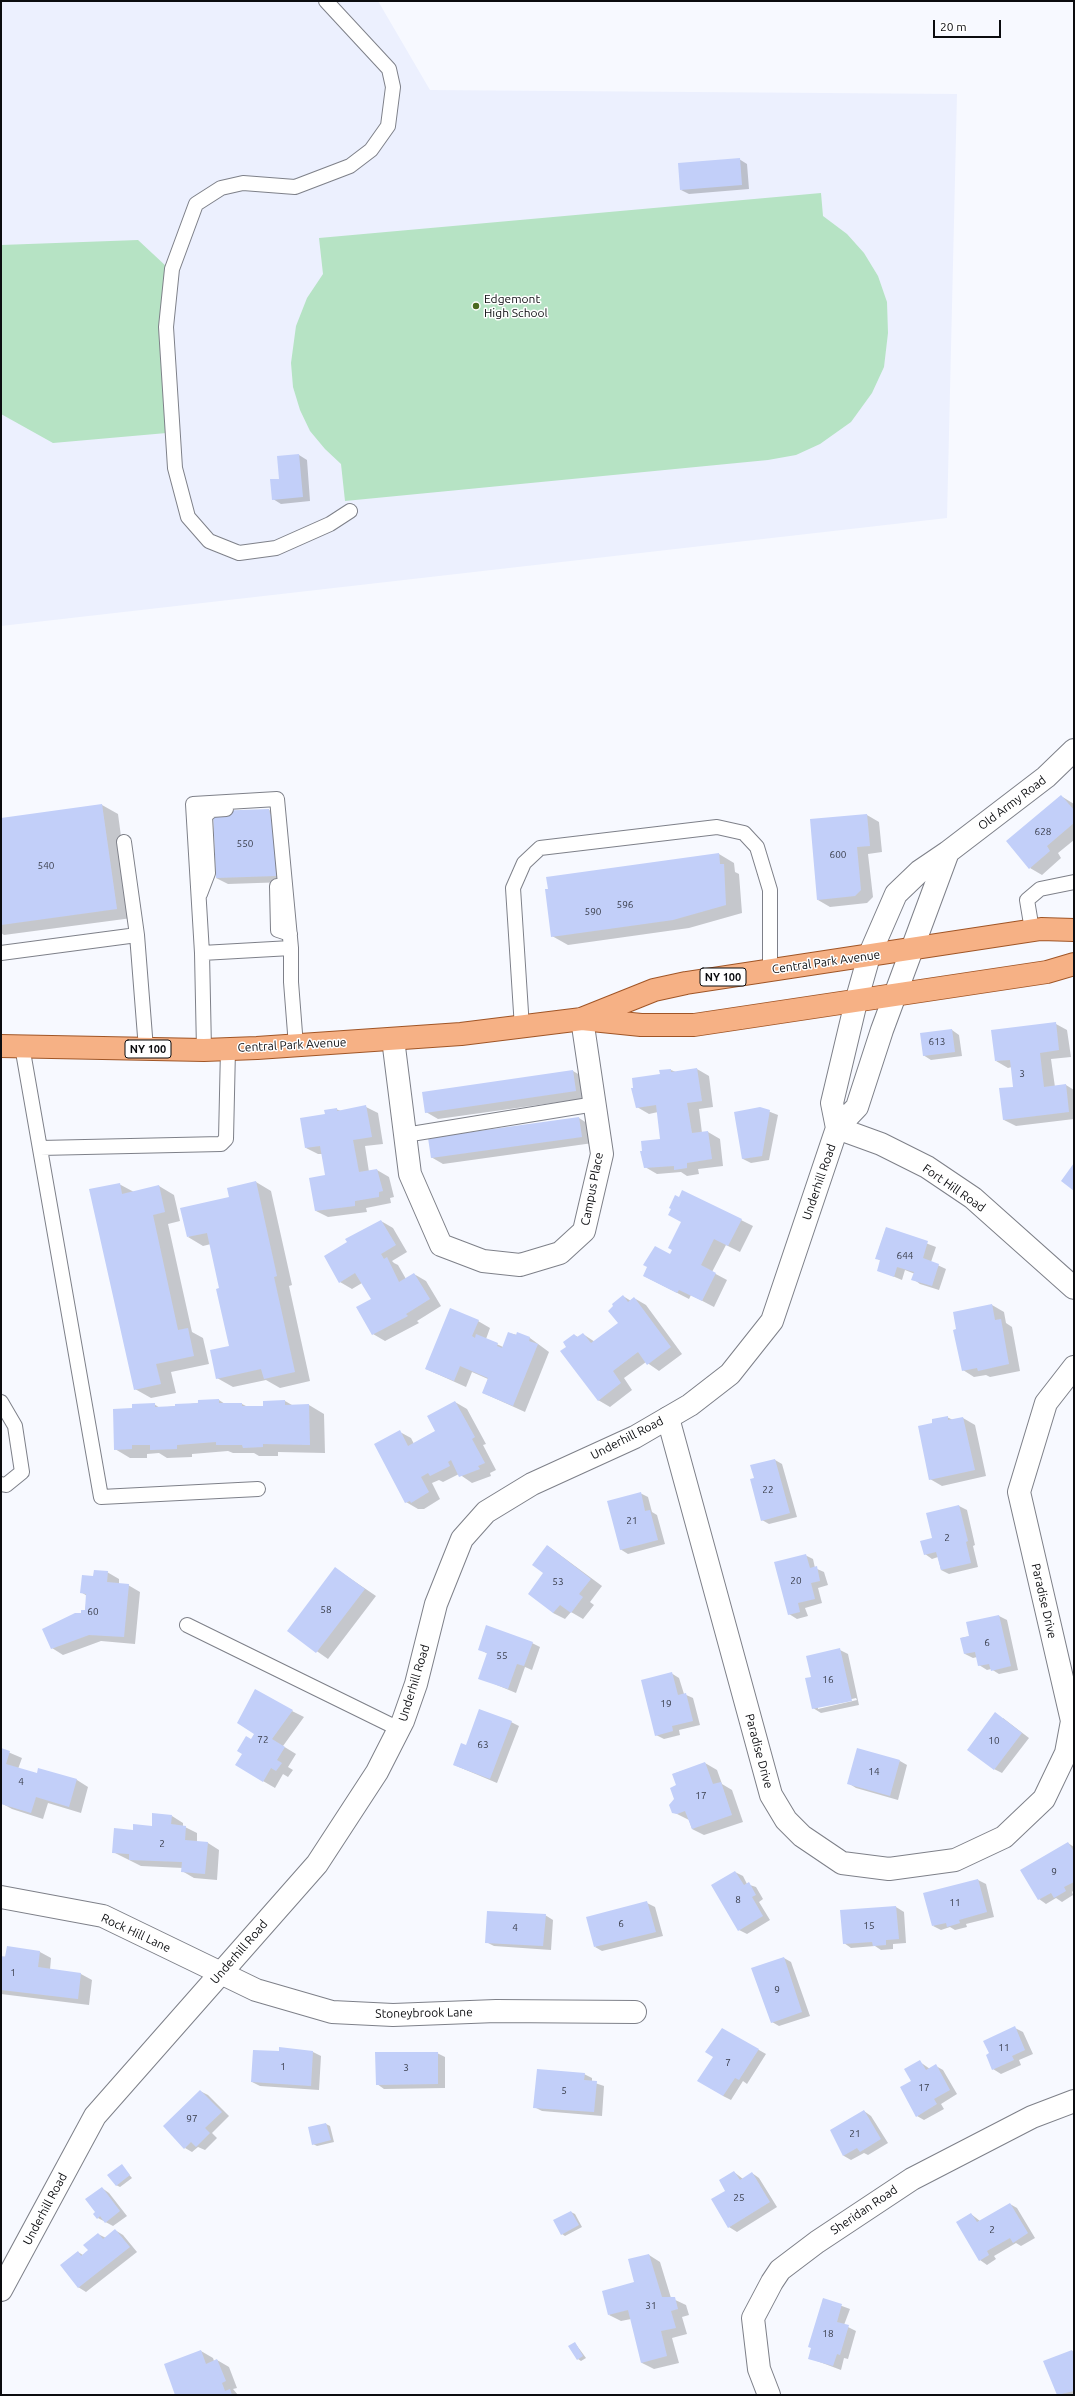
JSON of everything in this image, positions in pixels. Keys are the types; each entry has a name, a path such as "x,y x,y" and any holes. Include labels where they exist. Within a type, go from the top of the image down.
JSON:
{"main road":[{"name":"Central Park Avenue","path":"12,1046 204,1050 296,1046 522,1028 582,1019 654,990 770,970 870,956 1032,930 1074,930"},
{"name":"Central Park Avenue","path":"582,1019 641,1025 694,1025 856,1002 1046,972 1074,964"}],"street":[{"name":"Old Army Road","path":"856,1002 870,956 896,894 920,871 948,852 1046,777 1074,750"},
{"path":"911,949 948,852"},
{"name":"Underhill Road","path":"1,2290 95,2116 317,1864 377,1772 399,1729 416,1684 436,1604 462,1540 466,1534 486,1512 532,1484 634,1436 690,1405 730,1374 772,1321 837,1128 857,1107 911,949"},
{"name":"Underhill Road","path":"837,1128 832,1103 856,1002"},
{"name":"Campus Place","path":"393,1039 410,1174 440,1245 483,1261 520,1265 560,1253 584,1232 602,1154 582,1019"},
{"name":"Fort Hill Road","path":"837,1128 881,1144 927,1168 973,1198 1074,1288"},
{"name":"Paradise Drive","path":"668,1418 770,1795 786,1820 802,1836 842,1863 889,1869 955,1860 1004,1837 1044,1799 1066,1753 1072,1721 1019,1492 1046,1403 1074,1367"},
{"name":"Rock Hill Lane","path":"1,1897 103,1916 220,1973"},
{"name":"Stoneybrook Lane","path":"220,1973 256,1990 332,2012 393,2015 496,2011 635,2012"},
{"name":"Sheridan Road","path":"769,2395 759,2370 753,2318 780,2270 817,2242 912,2178 1032,2117 1074,2101"}],"lane":[{"path":"326,1 389,69 393,87 388,126 371,150 350,166 295,187 243,183 221,188 196,204 172,269 166,327 175,468 188,516 209,541 239,553 276,548 330,524 350,511"},
{"path":"204,1050 202,953 192,804 277,799 290,934 291,982 296,1046"},
{"path":"522,1028 513,888 524,863 540,848 718,827 744,833 757,846 770,890 770,970"},
{"path":"124,842 137,935 146,1049"},
{"path":"1032,930 1027,900 1040,889 1074,882"},
{"path":"1,953 137,935"},
{"path":"202,953 291,948"},
{"path":"12,1046 40,1148 100,1497 258,1489"},
{"path":"40,1148 221,1144 226,1139 228,1049"},
{"path":"405,1135 595,1104"},
{"path":"1,1402 16,1426 22,1472 6,1485 1,1484"},
{"path":"187,1625 399,1729"}],"shaded area":[{"name":"Edgemont High School","path":"1,1 378,1 430,90 957,94 947,518 1,626"}],"green space":[{"path":"821,193 823,216 847,234 864,253 878,276 887,302 888,333 884,367 872,393 851,422 820,444 796,455 768,460 345,501 341,464 325,449 310,431 300,410 293,387 291,363 296,326 307,298 323,274 319,238"},
{"path":"138,240 167,267 178,432 53,443 1,414 1,245"}],"building":[{"path":"740,158 742,185 680,190 678,163"},
{"path":"299,454 303,497 272,500 270,479 279,479 277,456"},
{"path":"1061,795 1074,810 1074,823 1047,846 1050,851 1029,869 1006,841"},
{"path":"102,804 117,909 1,925 1,818"},
{"path":"269,809 270,814 273,813 276,876 216,878 213,811"},
{"path":"867,814 870,846 857,847 861,890 855,896 817,900 810,819"},
{"path":"719,853 720,864 724,864 726,905 673,920 551,937 545,889 548,889 546,877"},
{"path":"1056,1022 1059,1050 1040,1053 1044,1087 1066,1084 1069,1112 1003,1120 999,1088 1013,1087 1010,1060 995,1061 991,1030"},
{"path":"952,1029 955,1052 923,1056 920,1033"},
{"path":"697,1068 702,1101 687,1103 692,1133 708,1131 712,1159 687,1163 687,1168 674,1170 674,1166 644,1168 640,1151 642,1151 641,1141 660,1139 656,1105 636,1108 631,1088 633,1088 632,1078 660,1074 659,1070 671,1069 671,1072"},
{"path":"573,1070 576,1091 425,1113 422,1092"},
{"path":"366,1105 372,1137 353,1140 359,1172 377,1169 383,1191 379,1192 379,1197 355,1201 355,1206 315,1211 309,1178 325,1175 320,1146 305,1148 300,1118 325,1114 324,1110 337,1108 337,1111"},
{"path":"760,1107 770,1110 762,1156 742,1159 734,1112"},
{"path":"579,1117 582,1137 431,1158 428,1138"},
{"path":"1074,1163 1074,1191 1061,1181"},
{"path":"256,1181 277,1276 274,1277 295,1372 264,1379 261,1369 216,1379 210,1350 229,1346 216,1289 219,1288 207,1233 187,1237 180,1208 229,1197 227,1188"},
{"path":"120,1183 122,1194 159,1185 165,1212 153,1215 178,1330 188,1328 194,1356 156,1364 161,1384 134,1390 89,1189"},
{"path":"682,1190 742,1219 728,1246 714,1239 701,1265 716,1273 702,1301 679,1290 677,1293 643,1276 647,1267 643,1265 655,1246 670,1254 672,1250 668,1248 681,1222 668,1215 671,1209 669,1208 675,1195 679,1197"},
{"path":"381,1220 396,1245 381,1254 384,1259 387,1257 399,1282 414,1273 430,1299 406,1314 408,1316 372,1335 356,1307 371,1299 355,1273 339,1283 324,1256 347,1242 345,1239"},
{"path":"886,1227 928,1241 923,1258 939,1264 932,1286 911,1280 914,1272 897,1267 894,1277 877,1271 880,1260 875,1259"},
{"path":"623,1295 628,1302 634,1297 671,1347 647,1365 638,1352 613,1371 621,1383 598,1401 560,1351 566,1347 563,1342 574,1334 577,1337 583,1333 591,1343 618,1323 608,1311 613,1306 612,1304"},
{"path":"992,1304 995,1320 1001,1319 1009,1364 978,1371 977,1368 962,1371 953,1330 956,1329 953,1312"},
{"path":"450,1308 479,1320 472,1336 475,1338 476,1334 498,1343 497,1346 502,1348 508,1332 516,1335 517,1332 530,1337 529,1341 538,1344 513,1406 482,1393 488,1378 460,1366 454,1381 425,1369"},
{"path":"219,1399 219,1403 242,1403 242,1406 263,1406 263,1401 285,1400 285,1405 309,1404 310,1445 263,1444 263,1447 243,1448 242,1445 216,1445 216,1442 177,1445 177,1449 150,1450 150,1445 132,1445 132,1449 114,1450 113,1409 132,1408 132,1404 155,1403 155,1407 175,1406 175,1404 198,1403 198,1400"},
{"path":"455,1401 475,1437 472,1439 485,1463 478,1466 480,1469 459,1477 451,1460 448,1462 450,1466 430,1476 428,1473 421,1477 429,1492 411,1503 410,1501 405,1503 374,1444 400,1430 408,1446 435,1431 427,1416"},
{"path":"948,1416 948,1420 963,1417 975,1470 929,1480 918,1426 932,1423 932,1419"},
{"path":"775,1459 790,1513 761,1521 750,1479 754,1478 750,1465"},
{"path":"641,1492 645,1511 650,1510 658,1540 620,1550 607,1501"},
{"path":"959,1505 968,1541 966,1542 971,1563 941,1570 936,1552 924,1555 920,1541 932,1538 926,1513"},
{"path":"547,1545 591,1579 579,1594 583,1597 571,1613 560,1605 553,1613 528,1594 543,1573 532,1565"},
{"path":"806,1554 810,1568 817,1566 820,1581 811,1583 815,1599 798,1603 800,1612 788,1615 774,1562"},
{"path":"335,1567 365,1589 316,1653 287,1631"},
{"path":"94,1570 108,1571 107,1582 129,1584 124,1637 89,1635 51,1649 42,1629 75,1613 81,1613 81,1610 85,1610 86,1594 80,1593 82,1575 93,1576"},
{"path":"999,1615 1011,1666 991,1671 989,1664 978,1666 975,1652 964,1654 960,1638 969,1636 966,1622"},
{"path":"486,1625 533,1642 524,1666 517,1664 508,1689 478,1679 487,1653 478,1650"},
{"path":"840,1648 852,1701 812,1709 805,1678 811,1677 806,1656"},
{"path":"672,1672 678,1695 686,1693 693,1721 672,1726 673,1731 655,1736 641,1680"},
{"path":"255,1689 293,1710 272,1739 285,1747 277,1760 282,1763 276,1771 271,1768 263,1782 235,1765 242,1754 237,1751 246,1736 251,1739 254,1734 237,1723"},
{"path":"479,1709 512,1721 490,1779 453,1765 461,1743 466,1745"},
{"path":"995,1712 1022,1733 994,1770 967,1750"},
{"path":"1,1748 10,1751 6,1764 37,1773 38,1768 77,1779 69,1807 36,1797 31,1813 1,1804"},
{"path":"857,1748 900,1760 890,1796 847,1784"},
{"path":"705,1762 713,1784 721,1782 732,1815 692,1829 685,1811 677,1814 672,1813 669,1805 674,1799 670,1788 676,1785 672,1774"},
{"path":"152,1813 172,1815 171,1824 186,1826 185,1840 208,1842 205,1874 181,1872 182,1862 129,1860 129,1854 112,1853 114,1828 133,1830 133,1824 152,1826"},
{"path":"1068,1842 1074,1852 1074,1882 1064,1887 1066,1891 1054,1898 1051,1893 1038,1900 1020,1870"},
{"path":"735,1871 744,1885 749,1882 756,1895 752,1897 763,1916 738,1931 711,1885"},
{"path":"978,1879 987,1912 959,1920 960,1923 947,1927 946,1923 932,1926 923,1893"},
{"path":"647,1901 656,1932 594,1947 586,1917"},
{"path":"896,1906 899,1939 886,1940 886,1945 873,1946 872,1942 843,1944 840,1910"},
{"path":"487,1911 546,1914 543,1946 485,1943"},
{"path":"7,1946 40,1951 38,1967 81,1973 78,1999 1,1990 1,1956 5,1957"},
{"path":"784,1957 802,2012 771,2023 751,1968"},
{"path":"1015,2026 1025,2050 1012,2056 1014,2060 992,2070 986,2055 989,2053 983,2041"},
{"path":"722,2028 759,2049 739,2080 735,2078 723,2096 697,2081 713,2057 705,2052"},
{"path":"279,2047 313,2051 311,2086 251,2082 253,2050 279,2051"},
{"path":"375,2052 438,2052 438,2084 376,2085"},
{"path":"920,2060 926,2070 936,2064 950,2090 934,2099 937,2104 916,2117 900,2087 911,2081 904,2069"},
{"path":"537,2069 585,2073 584,2080 597,2081 594,2112 533,2108"},
{"path":"200,2090 222,2112 205,2128 210,2133 196,2147 191,2142 184,2149 163,2126"},
{"path":"864,2110 881,2139 860,2152 857,2148 843,2156 830,2130"},
{"path":"326,2123 331,2140 312,2145 308,2127"},
{"path":"122,2164 130,2175 116,2186 107,2175"},
{"path":"734,2171 740,2180 752,2172 770,2202 728,2228 711,2199 725,2191 719,2180"},
{"path":"102,2187 120,2211 105,2223 100,2216 97,2219 93,2214 95,2212 85,2199"},
{"path":"1010,2203 1028,2233 1013,2243 1010,2238 987,2251 989,2255 979,2261 956,2222 971,2213 977,2222"},
{"path":"571,2211 579,2225 561,2235 553,2220"},
{"path":"115,2229 130,2247 78,2288 60,2265 78,2251 81,2256 88,2250 83,2245 98,2233 103,2239"},
{"path":"649,2254 662,2297 675,2297 678,2309 671,2311 676,2328 661,2331 667,2356 641,2363 628,2310 608,2315 602,2291 634,2282 628,2259"},
{"path":"823,2298 842,2304 837,2322 849,2325 840,2355 837,2354 833,2366 808,2359 811,2348 808,2347"},
{"path":"575,2342 583,2356 577,2360 568,2346"},
{"path":"201,2350 206,2364 217,2359 226,2381 222,2383 225,2391 230,2389 232,2395 175,2395 164,2364"},
{"path":"1072,2350 1074,2355 1074,2391 1057,2395 1043,2361"}],"place":[{"name":"Edgemont High School","path":"476,306"}]}
